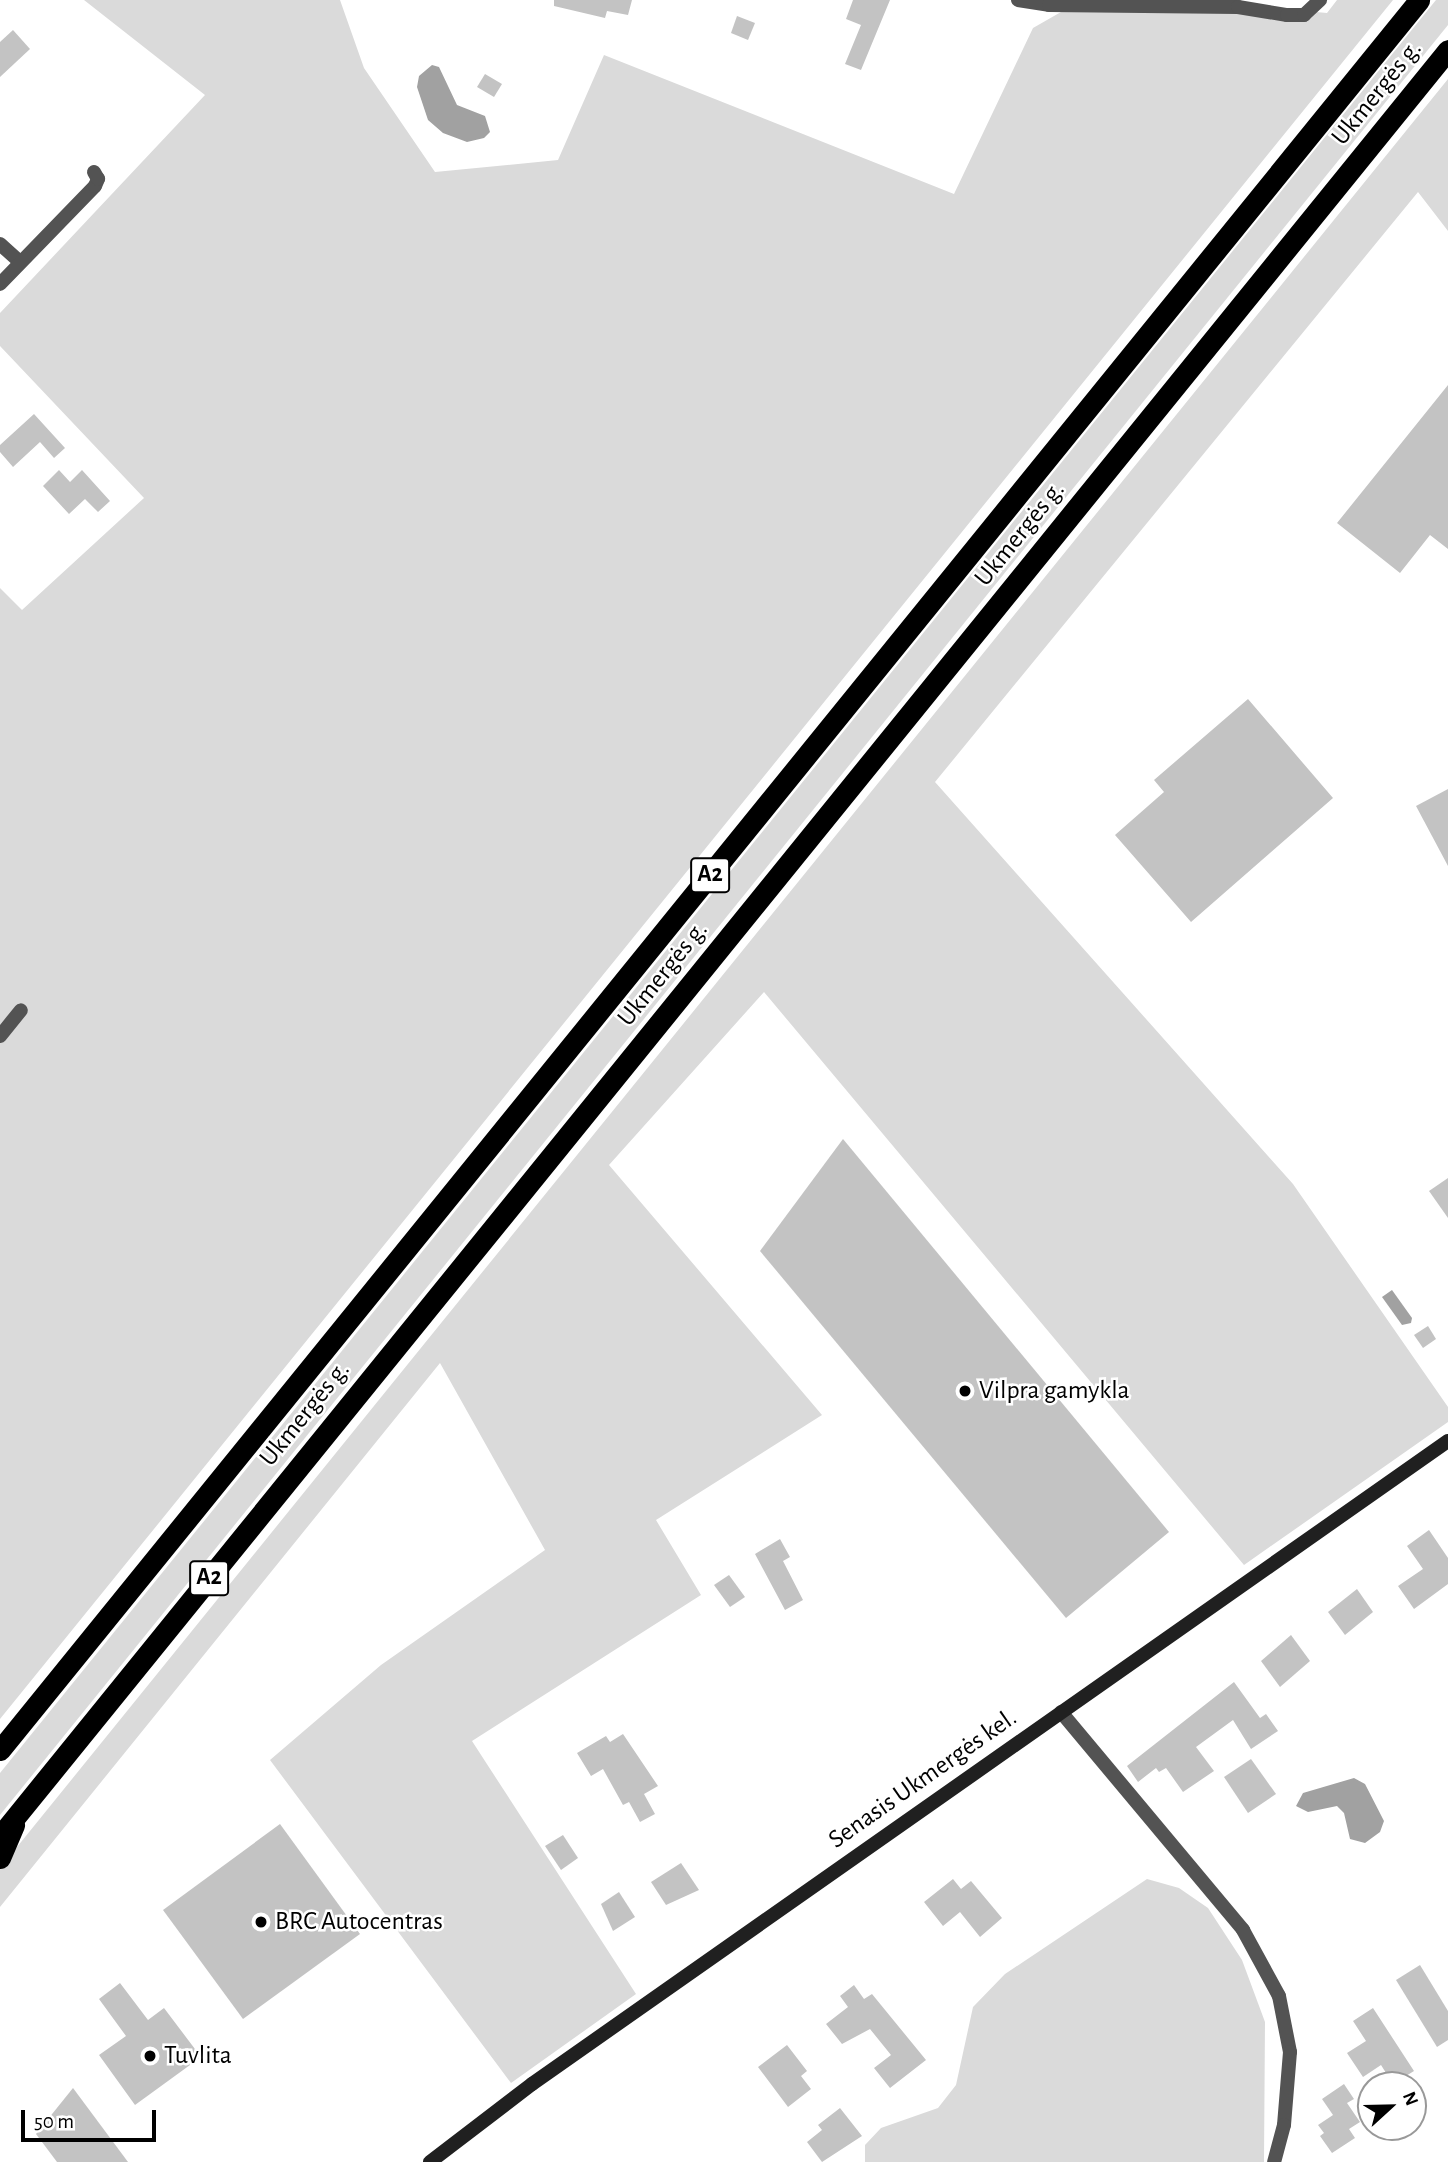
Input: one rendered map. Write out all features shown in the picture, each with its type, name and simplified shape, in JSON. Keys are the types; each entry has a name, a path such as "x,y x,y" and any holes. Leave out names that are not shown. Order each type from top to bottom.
{"highway":[{"name":"Ukmergės g.","path":"0,1750 1419,0"},
{"name":"Ukmergės g.","path":"0,1836 1448,50"},
{"path":"0,1858 18,1814"}],"main road":[{"name":"Senasis Ukmergės kel.","path":"430,2162 532,2084 1448,1441"}],"street":[{"path":"1018,0 1049,5 1238,7 1304,15 1320,0"},
{"path":"0,284 94,186 98,180 94,172"},
{"path":"0,244 20,262"},
{"path":"0,1036 20,1010"},
{"path":"1061,1712 1243,1930 1279,1996 1290,2052 1284,2125 1274,2162"}],"shaded area":[{"path":"84,0 340,0 364,68 435,172 558,160 604,55 954,194 1033,28 1082,0 1184,0 1327,13 1337,0 1393,0 0,1719 0,588 22,610 144,498 0,346 0,313 205,95"},
{"path":"1436,0 1448,0 1448,25 0,1815 0,1773"},
{"path":"432,65 439,67 457,105 485,116 490,132 484,138 467,142 443,133 428,120 417,87 419,76"},
{"path":"1448,79 1448,231 1418,192 935,782 1293,1184 1448,1407 1448,1422 1244,1565 764,992 609,1165 822,1415 656,1520 701,1595 472,1741 636,1994 511,2083 270,1760 381,1665 545,1550 440,1363 0,1907 0,1868"},
{"path":"1392,1290 1412,1318 1411,1323 1402,1325 1382,1297"},
{"path":"1354,1778 1365,1784 1384,1821 1380,1832 1365,1843 1350,1839 1344,1813 1337,1806 1308,1812 1296,1806 1303,1793"},
{"path":"1147,1879 1179,1888 1208,1908 1242,1960 1265,2022 1264,2162 865,2162 865,2145 881,2128 938,2108 956,2085 973,2007 1005,1974"}],"building":[{"path":"554,0 632,0 628,15 607,11 605,18 554,6"},
{"path":"853,0 890,0 861,70 845,64 861,25 846,19"},
{"path":"737,16 755,23 748,40 731,33"},
{"path":"13,30 30,49 0,77 0,42"},
{"path":"485,74 502,84 494,97 477,87"},
{"path":"1448,385 1448,549 1430,535 1400,573 1337,523"},
{"path":"34,414 65,448 54,458 40,442 13,467 0,452 0,445"},
{"path":"59,470 70,482 82,470 110,501 98,512 85,499 69,514 43,486"},
{"path":"1248,699 1333,798 1191,922 1115,835 1164,792 1154,780"},
{"path":"1448,789 1448,866 1416,806"},
{"name":"Vilpra gamykla","path":"843,1139 1169,1532 1066,1618 760,1251"},
{"path":"1448,1178 1448,1218 1429,1191"},
{"path":"1428,1326 1436,1339 1423,1348 1414,1335"},
{"path":"1429,1530 1448,1558 1448,1584 1414,1609 1398,1586 1423,1569 1407,1546"},
{"path":"780,1539 790,1557 783,1561 803,1600 785,1610 755,1554"},
{"path":"729,1575 745,1597 730,1607 714,1585"},
{"path":"1357,1589 1373,1612 1345,1635 1328,1612"},
{"path":"1291,1635 1310,1661 1280,1687 1261,1661"},
{"path":"1234,1682 1260,1718 1266,1714 1278,1731 1251,1749 1233,1720 1196,1747 1214,1771 1183,1792 1166,1768 1159,1772 1156,1768 1138,1782 1127,1766"},
{"path":"623,1734 658,1786 644,1794 655,1814 640,1822 629,1802 623,1805 603,1769 591,1776 577,1753 606,1736 610,1742"},
{"path":"1251,1759 1276,1794 1248,1813 1224,1777"},
{"name":"BRC Autocentras","path":"280,1824 360,1934 243,2019 163,1910"},
{"path":"563,1835 578,1858 561,1870 545,1846"},
{"path":"681,1863 699,1890 666,1905 651,1882"},
{"path":"953,1879 961,1889 971,1881 1002,1918 980,1937 960,1912 943,1926 924,1902"},
{"path":"619,1892 635,1917 613,1931 601,1904"},
{"path":"1420,1965 1448,2011 1448,2040 1437,2047 1396,1980"},
{"name":"Tuvlita","path":"120,1983 148,2020 164,2008 201,2057 135,2105 99,2055 126,2036 99,1999"},
{"path":"854,1985 864,1999 872,1994 926,2060 890,2088 874,2068 891,2055 870,2029 842,2044 826,2024 848,2007 840,1996"},
{"path":"1373,2008 1414,2071 1385,2071 1381,2065 1372,2071 1359,2071 1347,2053 1366,2041 1353,2021"},
{"path":"787,2045 807,2071 801,2076 811,2089 788,2107 758,2067"},
{"path":"1344,2084 1354,2099 1347,2103 1357,2118 1357,2124 1349,2129 1355,2138 1332,2153 1320,2136 1324,2133 1318,2125 1333,2115 1322,2099"},
{"path":"73,2088 128,2162 57,2162 36,2134"},
{"path":"840,2108 862,2136 822,2162 807,2142 822,2130 818,2125"}],"place":[{"name":"Vilpra gamykla","path":"965,1391"},
{"name":"BRC Autocentras","path":"261,1922"},
{"name":"Tuvlita","path":"150,2056"}]}
